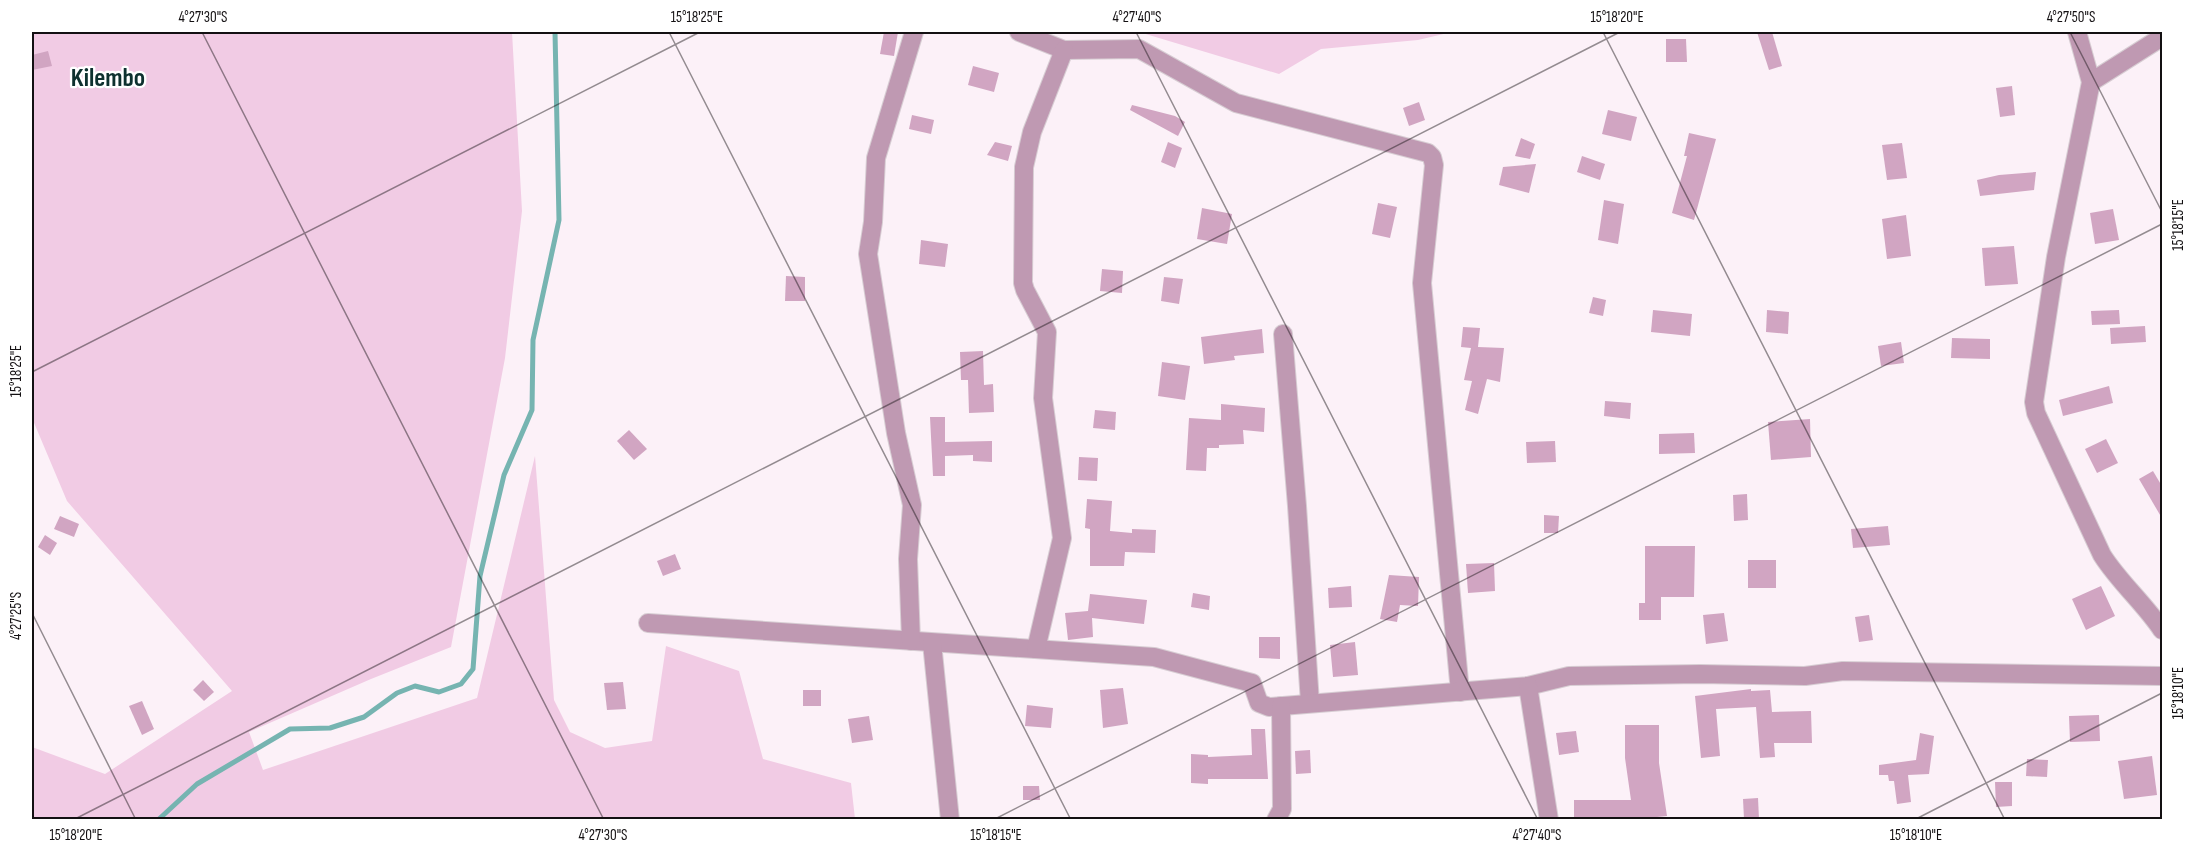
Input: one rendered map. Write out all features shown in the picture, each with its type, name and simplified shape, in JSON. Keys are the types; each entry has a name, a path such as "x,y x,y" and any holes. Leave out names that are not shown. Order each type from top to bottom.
{"street":[{"path":"911,641 908,559 912,505 896,433 868,254 873,222 876,158 914,32"},
{"path":"1019,32 1064,50 1139,49 1236,104 1428,153 1432,157 1434,165 1422,284 1461,692"},
{"path":"2077,32 2091,82 2056,257 2034,402 2036,413 2102,555 2114,574 2149,611 2163,630"},
{"path":"2091,82 2163,37"},
{"path":"1036,649 1062,538 1043,398 1047,332 1023,283 1024,167 1032,132 1064,50"},
{"path":"1283,334 1310,704"},
{"path":"648,623 1154,657 1252,683 1259,703 1269,706 1528,686 1569,676 1700,674 1805,676 1843,671 2163,676"},
{"path":"932,642 950,819"},
{"path":"1528,686 1549,819"},
{"path":"1276,819 1282,809 1281,706"}],"shaded area":[{"path":"32,32 512,32 522,211 505,358 451,647 249,732 263,770 477,698 535,456 554,700 570,732 605,748 652,741 666,646 739,671 763,759 851,783 855,819 32,819 32,747 105,774 232,691 67,501 32,418"},
{"path":"1139,32 1452,32 1418,40 1321,49 1279,74"}],"building":[{"path":"884,32 898,32 894,56 880,54"},
{"path":"1757,32 1772,32 1782,66 1769,70"},
{"path":"1666,39 1686,39 1687,62 1666,62"},
{"path":"48,51 52,66 32,70 32,55"},
{"path":"973,66 999,73 994,92 968,85"},
{"path":"2012,86 2015,115 2000,117 1996,88"},
{"path":"1419,102 1425,120 1409,126 1403,108"},
{"path":"1132,105 1175,116 1185,122 1178,136 1130,110"},
{"path":"1608,110 1637,117 1631,141 1602,134"},
{"path":"912,115 934,120 931,134 909,129"},
{"path":"1689,133 1716,139 1694,220 1672,213 1687,156 1684,156"},
{"path":"1521,138 1535,144 1530,159 1515,156"},
{"path":"995,142 1012,146 1008,161 987,155"},
{"path":"1168,142 1182,148 1175,168 1161,162"},
{"path":"1902,143 1907,178 1887,180 1882,145"},
{"path":"1582,156 1605,164 1600,180 1577,172"},
{"path":"1536,164 1529,193 1499,185 1503,167"},
{"path":"2036,172 2034,190 1980,196 1977,180 1999,175"},
{"path":"1604,200 1624,204 1618,244 1598,240"},
{"path":"1378,203 1397,207 1390,238 1372,234"},
{"path":"1202,208 1232,214 1227,244 1197,239"},
{"path":"2113,209 2119,240 2095,244 2090,213"},
{"path":"1906,215 1911,256 1887,259 1882,219"},
{"path":"921,240 948,244 945,267 919,264"},
{"path":"2014,246 2018,284 1985,286 1982,248"},
{"path":"1102,269 1123,271 1122,293 1100,291"},
{"path":"786,276 805,277 805,301 785,301"},
{"path":"1164,277 1183,279 1179,304 1161,301"},
{"path":"1593,297 1606,300 1603,316 1589,313"},
{"path":"1653,310 1692,314 1690,336 1651,332"},
{"path":"1767,310 1789,312 1788,334 1766,332"},
{"path":"2119,310 2120,324 2092,325 2091,311"},
{"path":"2145,326 2146,342 2111,344 2110,328"},
{"path":"1463,327 1480,328 1478,347 1504,348 1500,382 1487,379 1478,414 1465,410 1472,381 1464,380 1471,348 1461,347"},
{"path":"1262,329 1264,353 1234,356 1235,360 1204,364 1201,337"},
{"path":"1952,338 1990,339 1990,359 1951,358"},
{"path":"1901,342 1904,363 1881,366 1878,346"},
{"path":"983,351 984,385 993,384 994,412 969,413 968,380 961,380 960,352"},
{"path":"1162,362 1190,366 1185,400 1158,396"},
{"path":"2109,386 2113,403 2063,416 2059,400"},
{"path":"1605,401 1631,403 1630,419 1604,416"},
{"path":"1221,404 1265,408 1264,432 1243,430 1244,444 1207,448 1206,471 1186,470 1189,418 1221,420"},
{"path":"1095,410 1116,412 1115,430 1093,428"},
{"path":"930,417 945,417 945,442 992,441 992,462 973,461 973,455 945,456 945,476 933,476"},
{"path":"1810,419 1811,457 1771,460 1768,422"},
{"path":"629,430 647,449 634,460 617,441"},
{"path":"1694,433 1695,453 1659,454 1659,434"},
{"path":"2106,439 2118,463 2097,473 2085,449"},
{"path":"1555,441 1556,462 1527,463 1526,442"},
{"path":"1079,457 1098,458 1097,481 1078,480"},
{"path":"2153,471 2163,488 2163,520 2139,479"},
{"path":"1747,494 1748,520 1734,521 1733,495"},
{"path":"1087,499 1112,501 1110,531 1132,533 1132,529 1156,530 1155,553 1125,552 1124,566 1090,566 1090,529 1085,528"},
{"path":"1544,515 1559,516 1558,533 1544,533"},
{"path":"60,516 79,524 74,537 54,529"},
{"path":"1888,526 1890,545 1853,548 1851,529"},
{"path":"45,535 57,543 50,555 38,547"},
{"path":"1645,546 1695,546 1694,597 1661,597 1661,620 1639,620 1639,603 1645,603"},
{"path":"675,554 681,569 663,576 657,561"},
{"path":"1748,560 1776,560 1776,588 1748,588"},
{"path":"1494,563 1495,591 1468,593 1466,564"},
{"path":"1389,575 1419,577 1418,606 1400,605 1397,622 1380,619"},
{"path":"1351,586 1352,607 1329,608 1328,588"},
{"path":"2101,586 2115,616 2086,630 2072,599"},
{"path":"1193,593 1210,596 1209,610 1191,607"},
{"path":"1090,594 1147,600 1144,624 1092,618 1093,637 1068,640 1065,613 1088,611"},
{"path":"1724,613 1728,641 1706,644 1703,615"},
{"path":"1869,615 1873,640 1859,642 1855,617"},
{"path":"1259,637 1280,637 1280,659 1259,658"},
{"path":"1355,642 1358,675 1333,677 1330,645"},
{"path":"203,680 214,692 204,701 193,690"},
{"path":"623,682 626,709 607,710 604,683"},
{"path":"1123,688 1128,724 1103,728 1100,690"},
{"path":"1751,689 1751,691 1770,690 1772,712 1811,711 1812,743 1774,743 1775,757 1760,758 1756,707 1716,709 1720,756 1701,758 1695,696"},
{"path":"803,690 821,690 821,706 803,706"},
{"path":"142,701 154,729 142,735 129,706"},
{"path":"1027,705 1053,708 1051,728 1025,726"},
{"path":"2099,715 2100,741 2070,742 2069,716"},
{"path":"869,716 873,740 852,743 848,719"},
{"path":"1625,725 1659,725 1659,763 1667,816 1637,819 1574,819 1574,800 1631,800 1625,758"},
{"path":"1251,729 1265,729 1268,779 1208,779 1208,784 1191,783 1191,754 1208,755 1208,757 1252,755"},
{"path":"1576,731 1579,752 1559,755 1556,733"},
{"path":"1920,733 1934,736 1929,774 1908,775 1911,802 1897,804 1894,781 1889,781 1888,775 1879,775 1879,765 1916,760"},
{"path":"1310,750 1311,773 1296,774 1295,751"},
{"path":"2152,756 2157,795 2124,799 2118,761"},
{"path":"2027,759 2048,760 2047,777 2026,776"},
{"path":"1995,782 2012,782 2012,806 1996,807"},
{"path":"1023,786 1039,786 1040,800 1023,800"},
{"path":"1758,798 1759,819 1744,819 1743,799"}],"waterway":[{"path":"158,820 197,784 290,729 330,728 364,717 397,693 415,686 439,692 461,684 473,669 480,576 504,475 532,410 533,340 559,220 555,32"}],"district":[{"name":"Kilembo","path":"108,78"}]}
